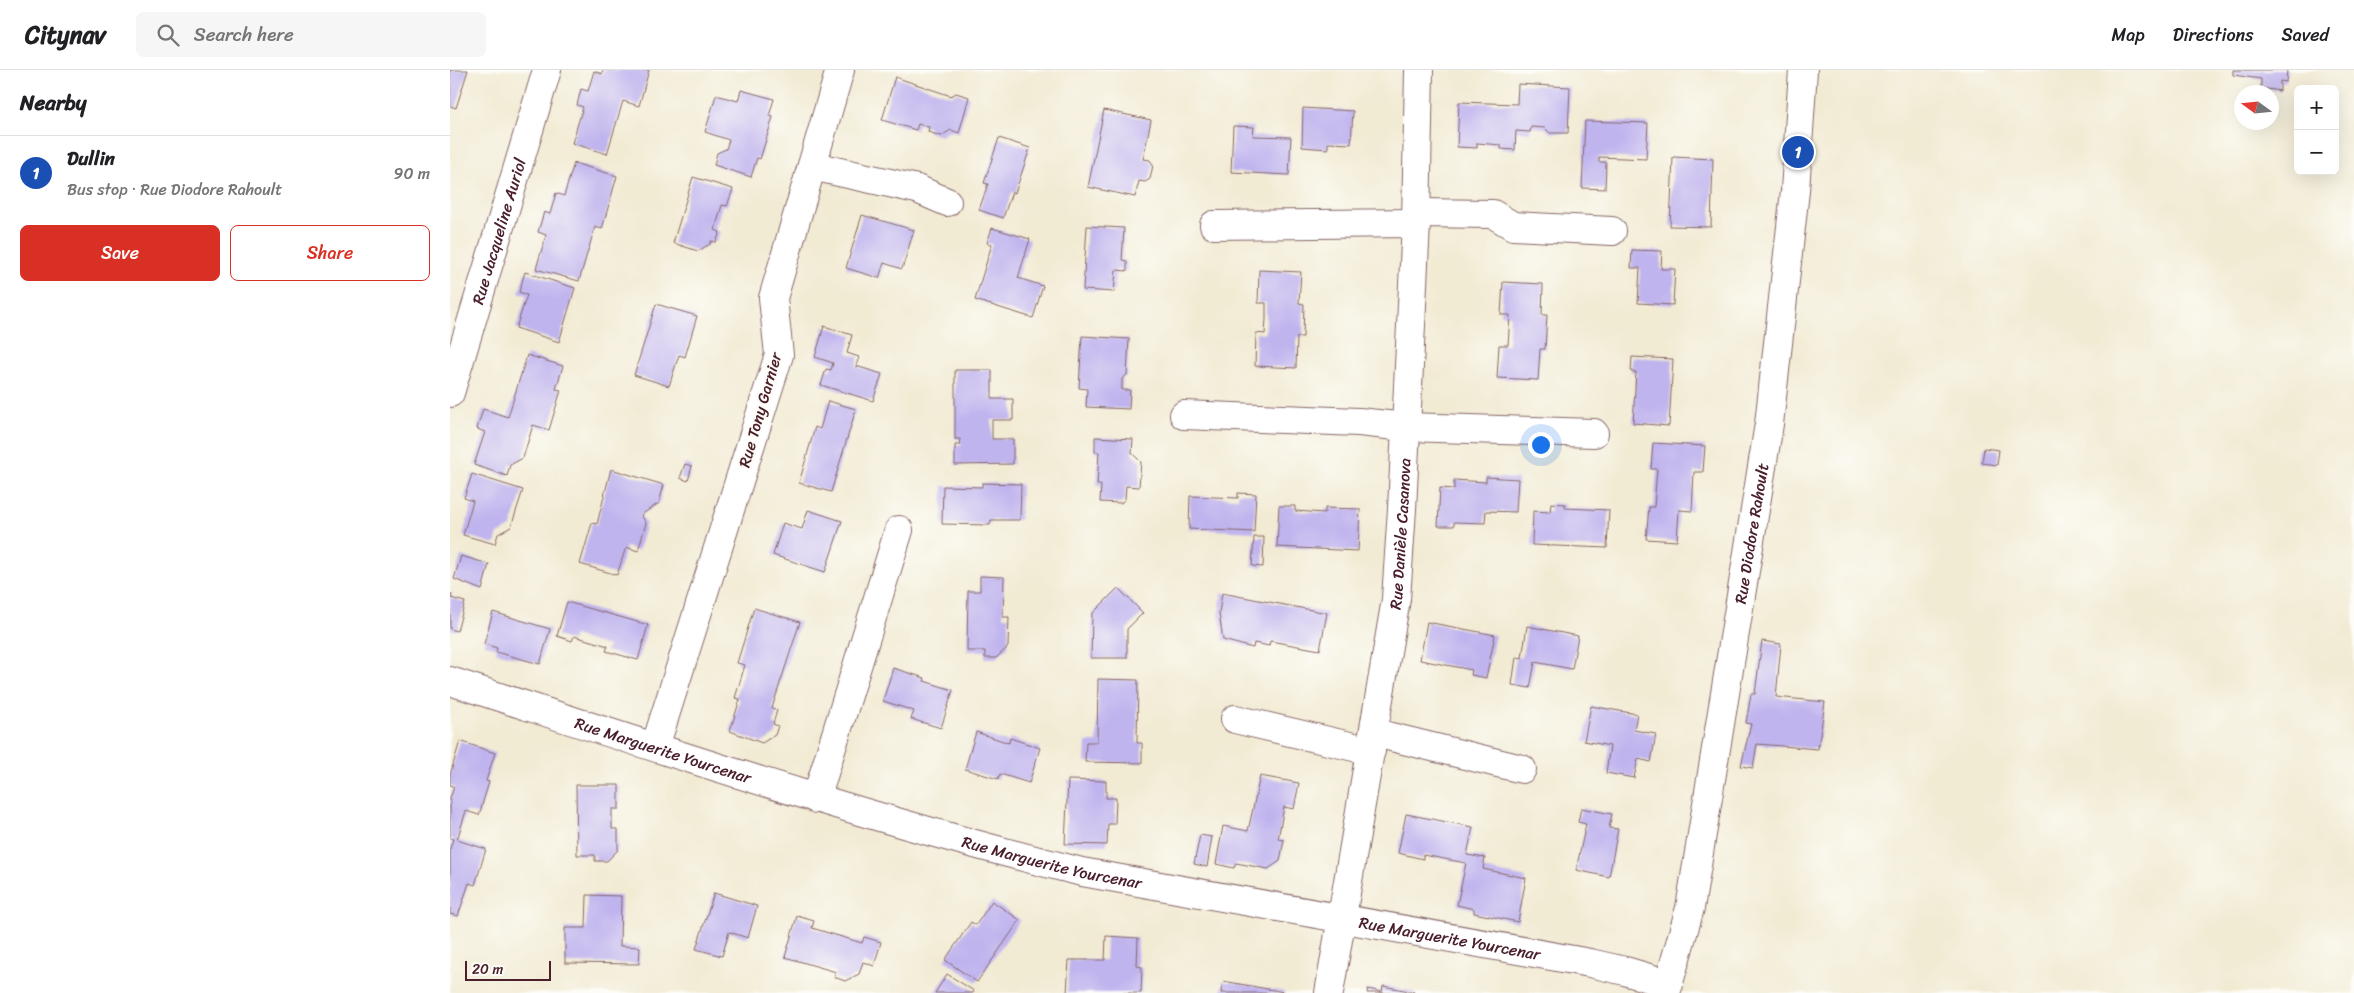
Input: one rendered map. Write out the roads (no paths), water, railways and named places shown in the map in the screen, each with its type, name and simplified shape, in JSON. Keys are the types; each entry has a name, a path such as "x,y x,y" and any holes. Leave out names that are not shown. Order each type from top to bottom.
{"street":[{"name":"Rue Jacqueline Auriol","path":"450,393 547,70"},
{"name":"Rue Tony Garnier","path":"655,747 779,354 773,298 840,70"},
{"name":"Rue Danièle Casanova","path":"1329,993 1396,599 1416,218 1418,70"},
{"name":"Rue Diodore Rahoult","path":"1667,989 1690,908 1769,424 1795,191 1803,70"},
{"path":"812,166 917,188 947,202"},
{"path":"1214,224 1493,214 1513,226 1612,231"},
{"path":"1184,416 1359,422 1406,427 1594,433"},
{"path":"816,800 899,530"},
{"name":"Rue Marguerite Yourcenar","path":"450,681 816,800 948,838 1082,872 1599,965 1667,989"},
{"path":"1235,720 1373,742 1522,769"}],"place":[{"name":"Dullin","path":"1798,152"}]}
